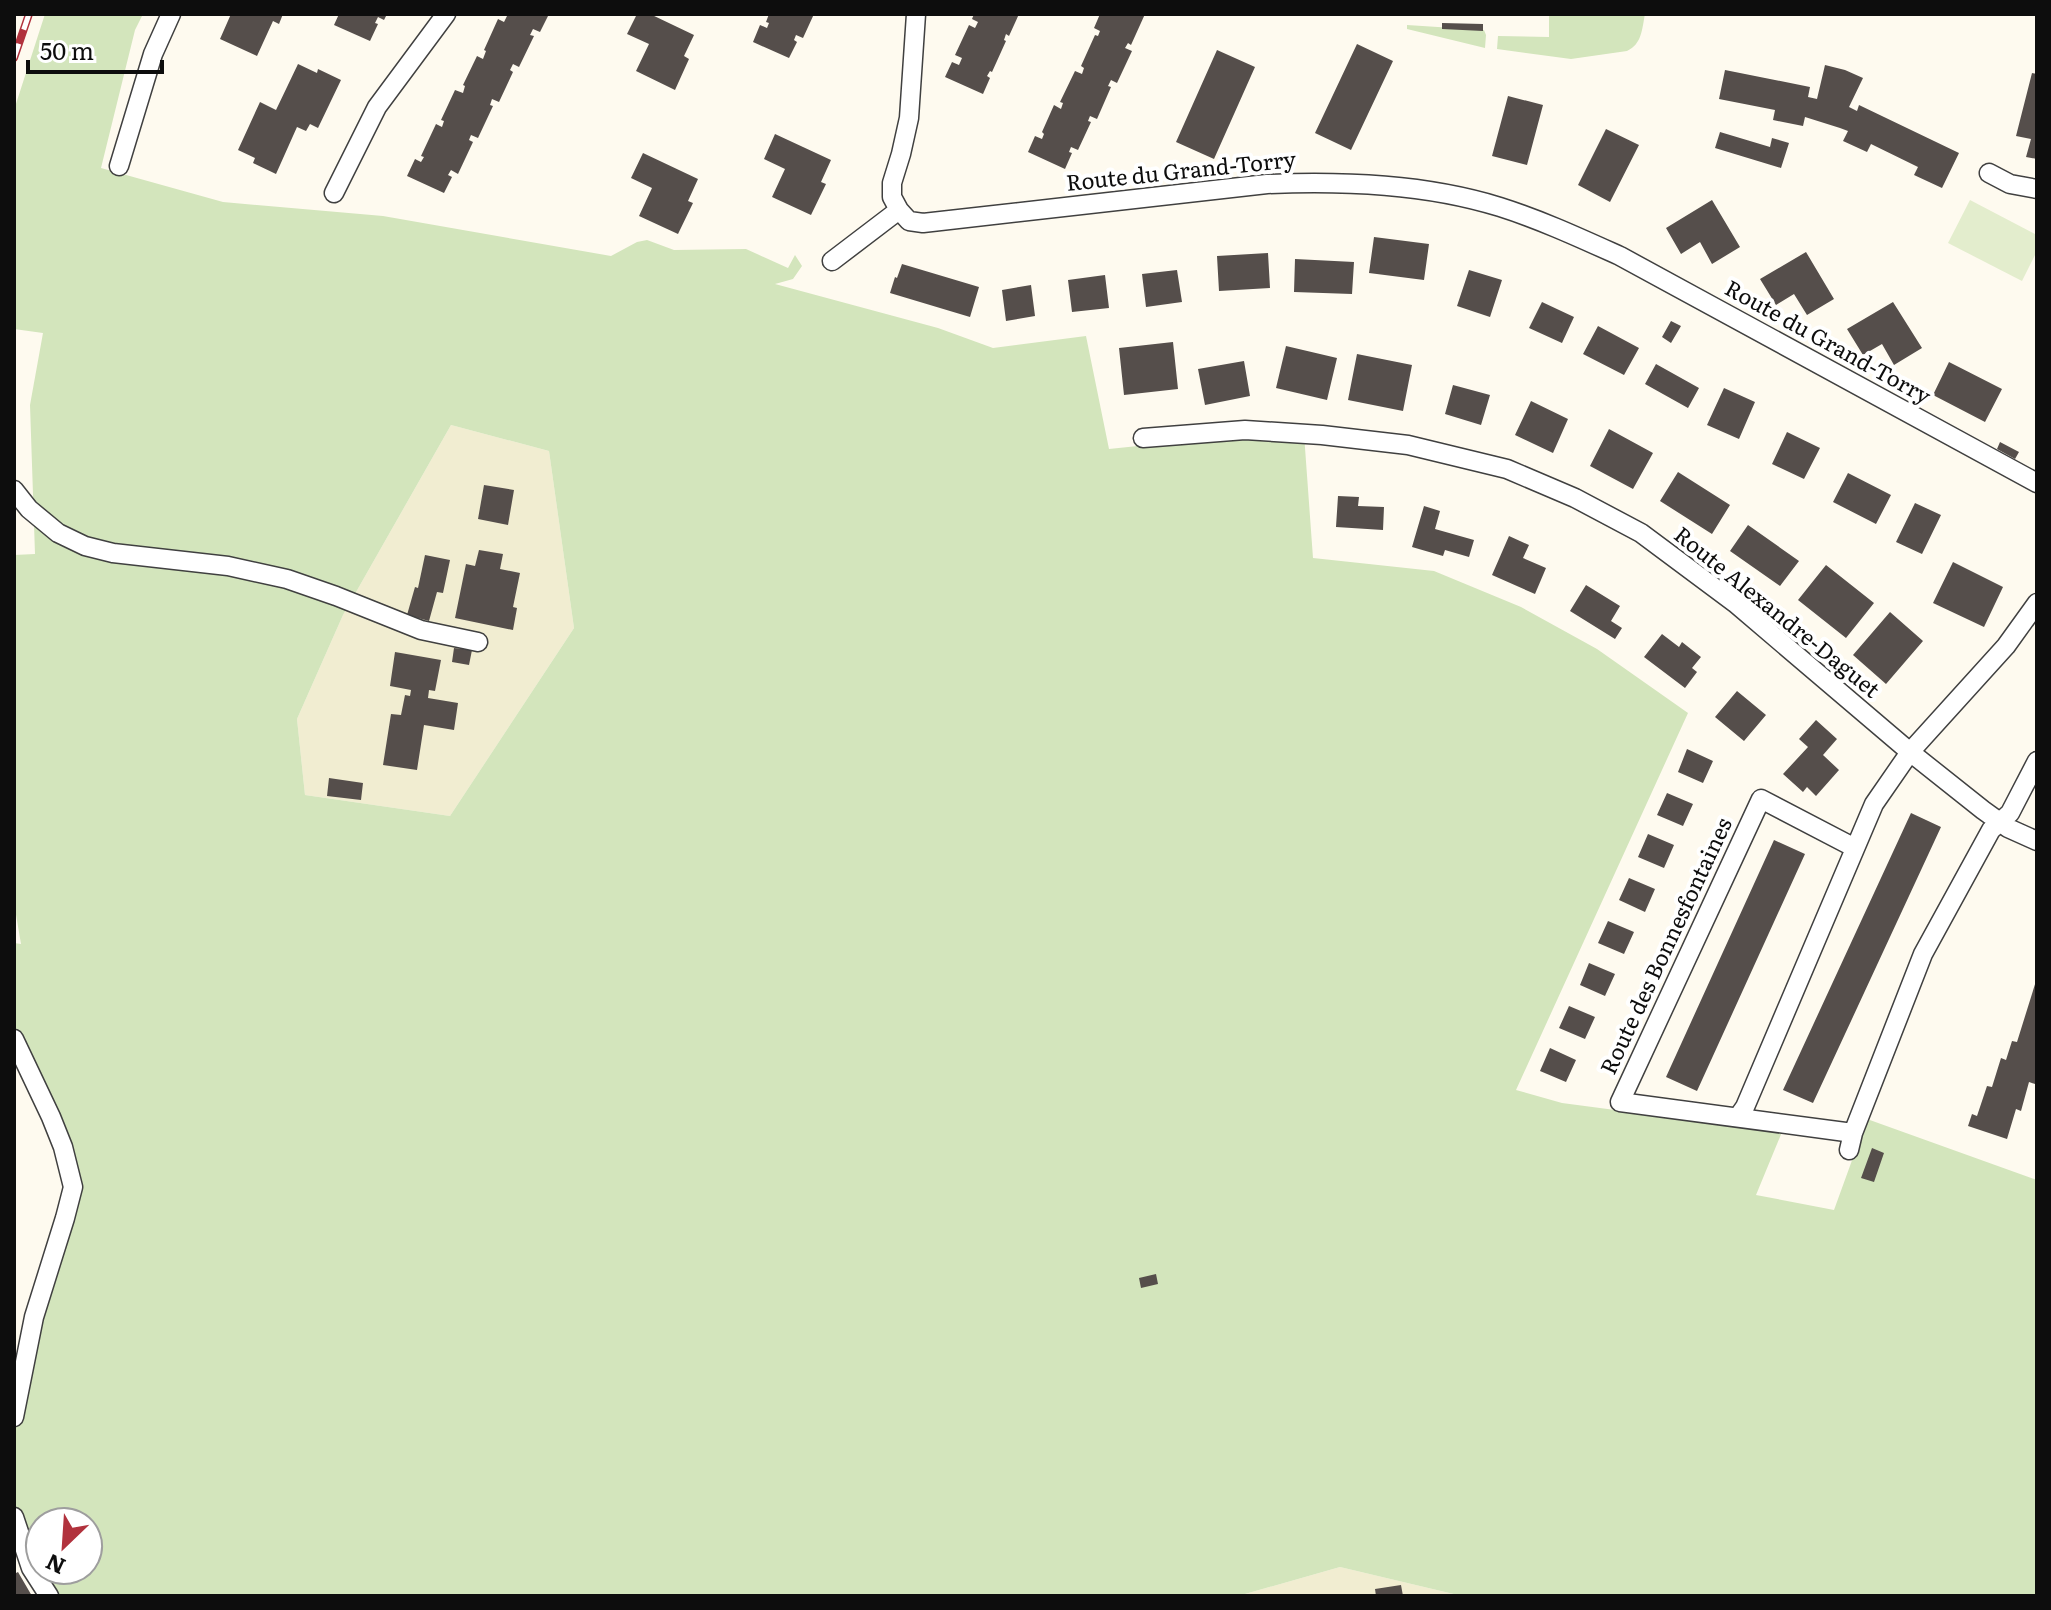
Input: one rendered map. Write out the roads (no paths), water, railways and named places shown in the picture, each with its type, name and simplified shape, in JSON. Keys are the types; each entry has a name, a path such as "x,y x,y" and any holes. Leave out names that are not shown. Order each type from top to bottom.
{"street":[{"path":"119,166 153,54 171,14"},
{"path":"334,193 377,107 446,14"},
{"path":"832,261 899,210 892,197 892,183 909,118 916,14"},
{"path":"1989,173 2010,184 2037,189"},
{"name":"Route du Grand-Torry","path":"899,210 909,221 923,223 1305,182 1377,185 1471,200 1556,227 1620,256 2037,483"},
{"name":"Route Alexandre-Daguet","path":"1143,438 1245,430 1313,434 1408,445 1507,469 1575,498 1641,533 1735,603 1910,752"},
{"path":"14,490 29,509 58,533 85,546 113,553 228,566 287,579 421,630 478,642"},
{"path":"1738,1117 1745,1107 1874,804 1910,752 2006,646 2037,603"},
{"path":"1910,752 2008,828 2037,841"},
{"name":"Route des Bonnesfontaines","path":"1855,848 1761,799 1620,1102 1738,1117 1851,1141 1923,954 1991,830 2010,813 2037,761"},
{"path":"14,1039 63,1147 73,1187 34,1317 14,1417"},
{"path":"14,1517 31,1568 49,1596"}],"railway":[{"path":"14,58 29,14"}]}
